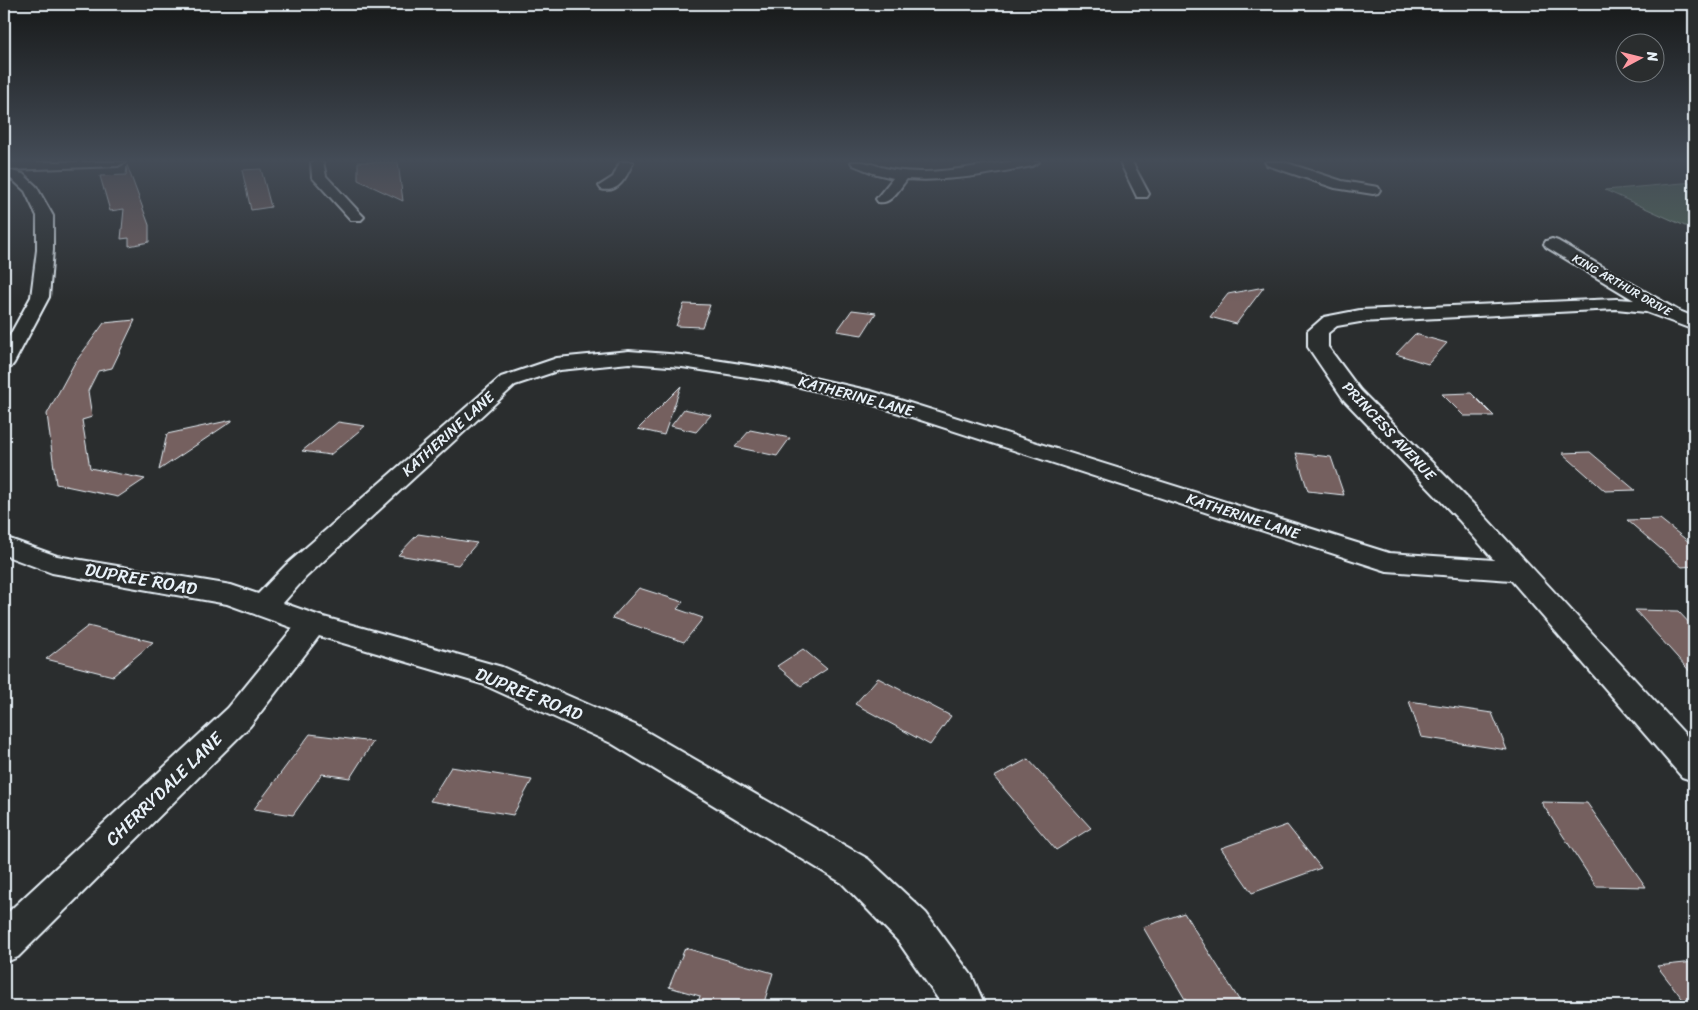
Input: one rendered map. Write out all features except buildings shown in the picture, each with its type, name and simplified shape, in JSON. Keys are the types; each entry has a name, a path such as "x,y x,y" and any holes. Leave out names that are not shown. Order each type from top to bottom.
{"street":[{"path":"4,363 40,297 45,250 45,216 41,209"},
{"path":"349,209 356,217"},
{"name":"KING ARTHUR DRIVE","path":"1552,244 1670,314 1694,324"},
{"name":"PRINCESS AVENUE","path":"1670,314 1648,307 1606,304 1360,316 1331,321 1318,330 1318,347 1352,395 1468,514 1694,767"},
{"name":"KATHERINE LANE","path":"263,606 296,571 508,381 557,364 629,357 682,361 774,375 871,397 1387,562 1518,571"},
{"name":"DUPREE ROAD","path":"4,546 52,564 231,595 312,624 490,675 632,739 855,871 912,927 957,991 964,1006"},
{"name":"CHERRYDALE LANE","path":"4,943 239,717 312,624"}],"green space":[{"path":"1648,209 1694,209 1694,226 1685,226"}]}
